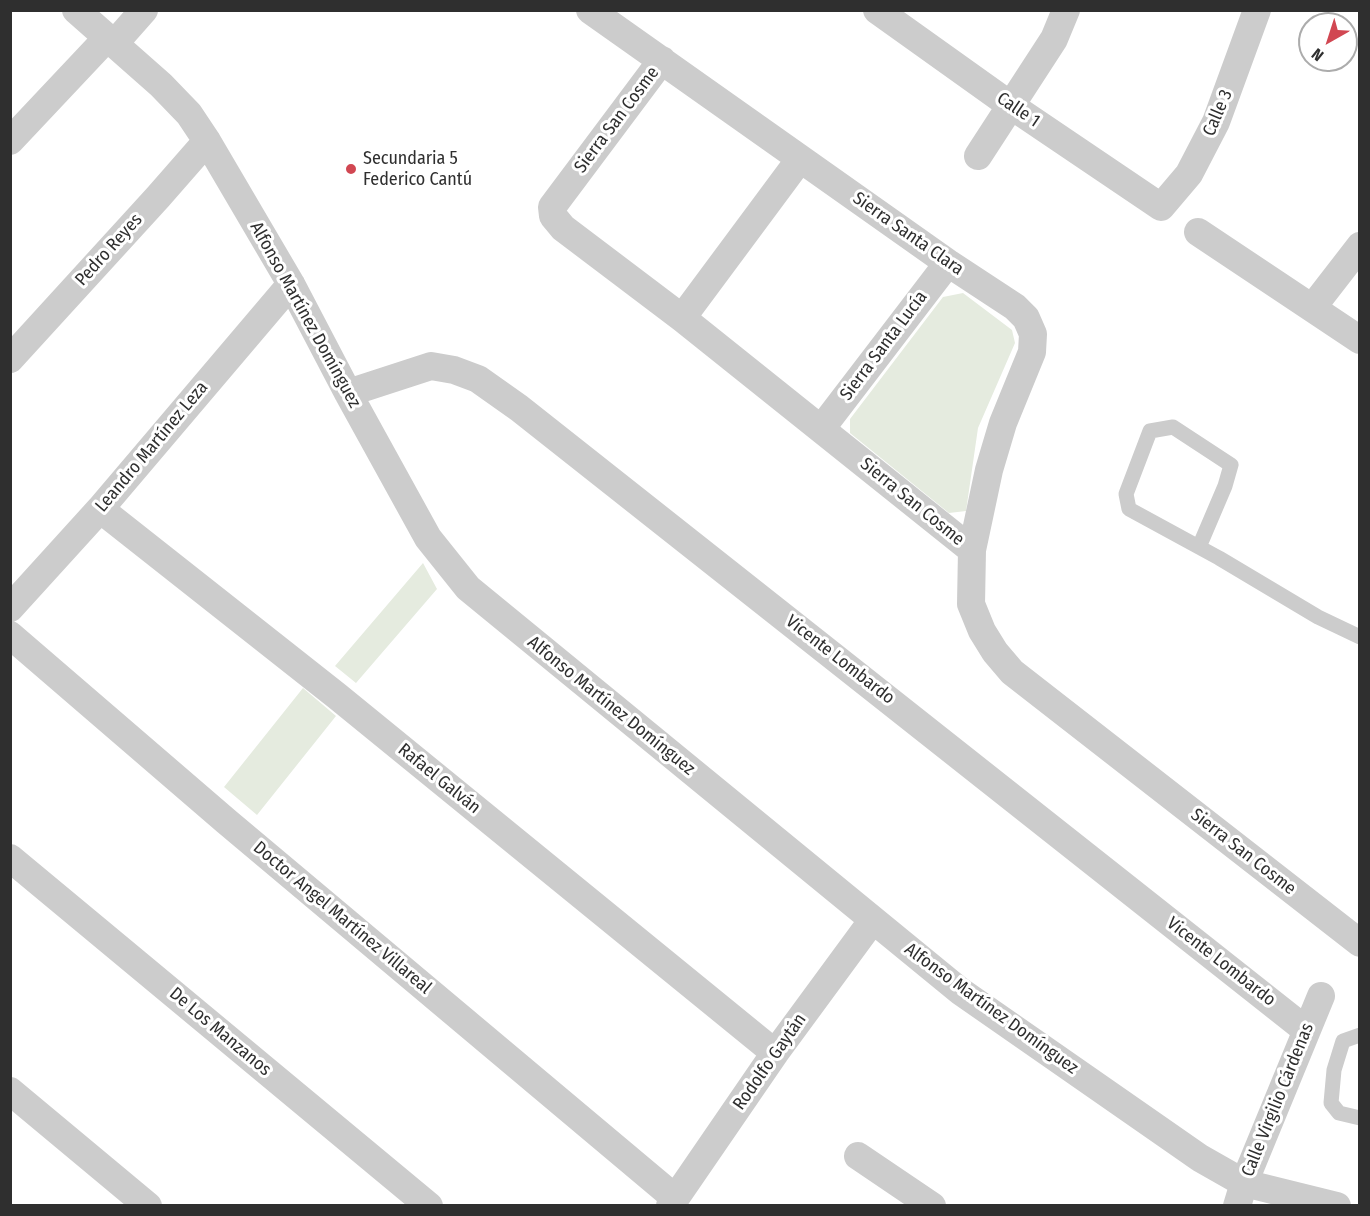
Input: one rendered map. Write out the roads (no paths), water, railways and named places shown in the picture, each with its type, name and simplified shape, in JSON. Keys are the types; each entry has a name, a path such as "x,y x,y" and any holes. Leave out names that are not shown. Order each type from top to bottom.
{"street":[{"name":"Alfonso Martínez Domínguez","path":"76,10 161,85 189,114 291,284 428,538 468,588 960,991 1200,1158 1240,1194 1337,1206"},
{"path":"10,141 144,10"},
{"name":"Sierra Santa Clara","path":"590,10 948,263 1015,307 1026,318 1033,334 1032,352 1000,432 989,470 972,550"},
{"name":"Calle 1","path":"877,10 1010,105 1161,207"},
{"path":"978,156 1054,39 1066,10"},
{"name":"Calle 3","path":"1161,207 1189,174 1216,122 1257,10"},
{"name":"Sierra San Cosme","path":"662,60 552,207 553,216 563,228 682,318 972,550 971,603 982,631 1011,672 1348,926 1359,943"},
{"name":"Pedro Reyes","path":"10,359 207,141"},
{"path":"682,318 800,159"},
{"path":"1198,232 1359,340"},
{"path":"1312,308 1359,246"},
{"name":"Sierra Santa Lucía","path":"820,429 948,263"},
{"name":"Leandro Martínez Leza","path":"10,608 100,509 291,284"},
{"name":"Vicente Lombardo","path":"348,393 431,366 454,370 478,379 886,697 1306,1030"},
{"name":"Rafael Galván","path":"100,509 337,696 775,1053"},
{"name":"Doctor Angel Martínez Villareal","path":"10,635 673,1202"},
{"name":"De Los Manzanos","path":"10,858 429,1206"},
{"name":"Rodolfo Gaytán","path":"673,1202 775,1053 872,921"},
{"name":"Calle Virgilio Cárdenas","path":"1240,1194 1321,996"},
{"path":"10,1091 148,1206"},
{"path":"858,1156 932,1206"}],"lane":[{"path":"1199,547 1232,465 1173,427 1150,431 1126,494 1129,509 1359,637"},
{"path":"1359,1035 1343,1041 1334,1070 1331,1103 1339,1113 1359,1118"}],"place":[{"name":"Secundaria 5 Federico Cantú","path":"351,169"}]}
